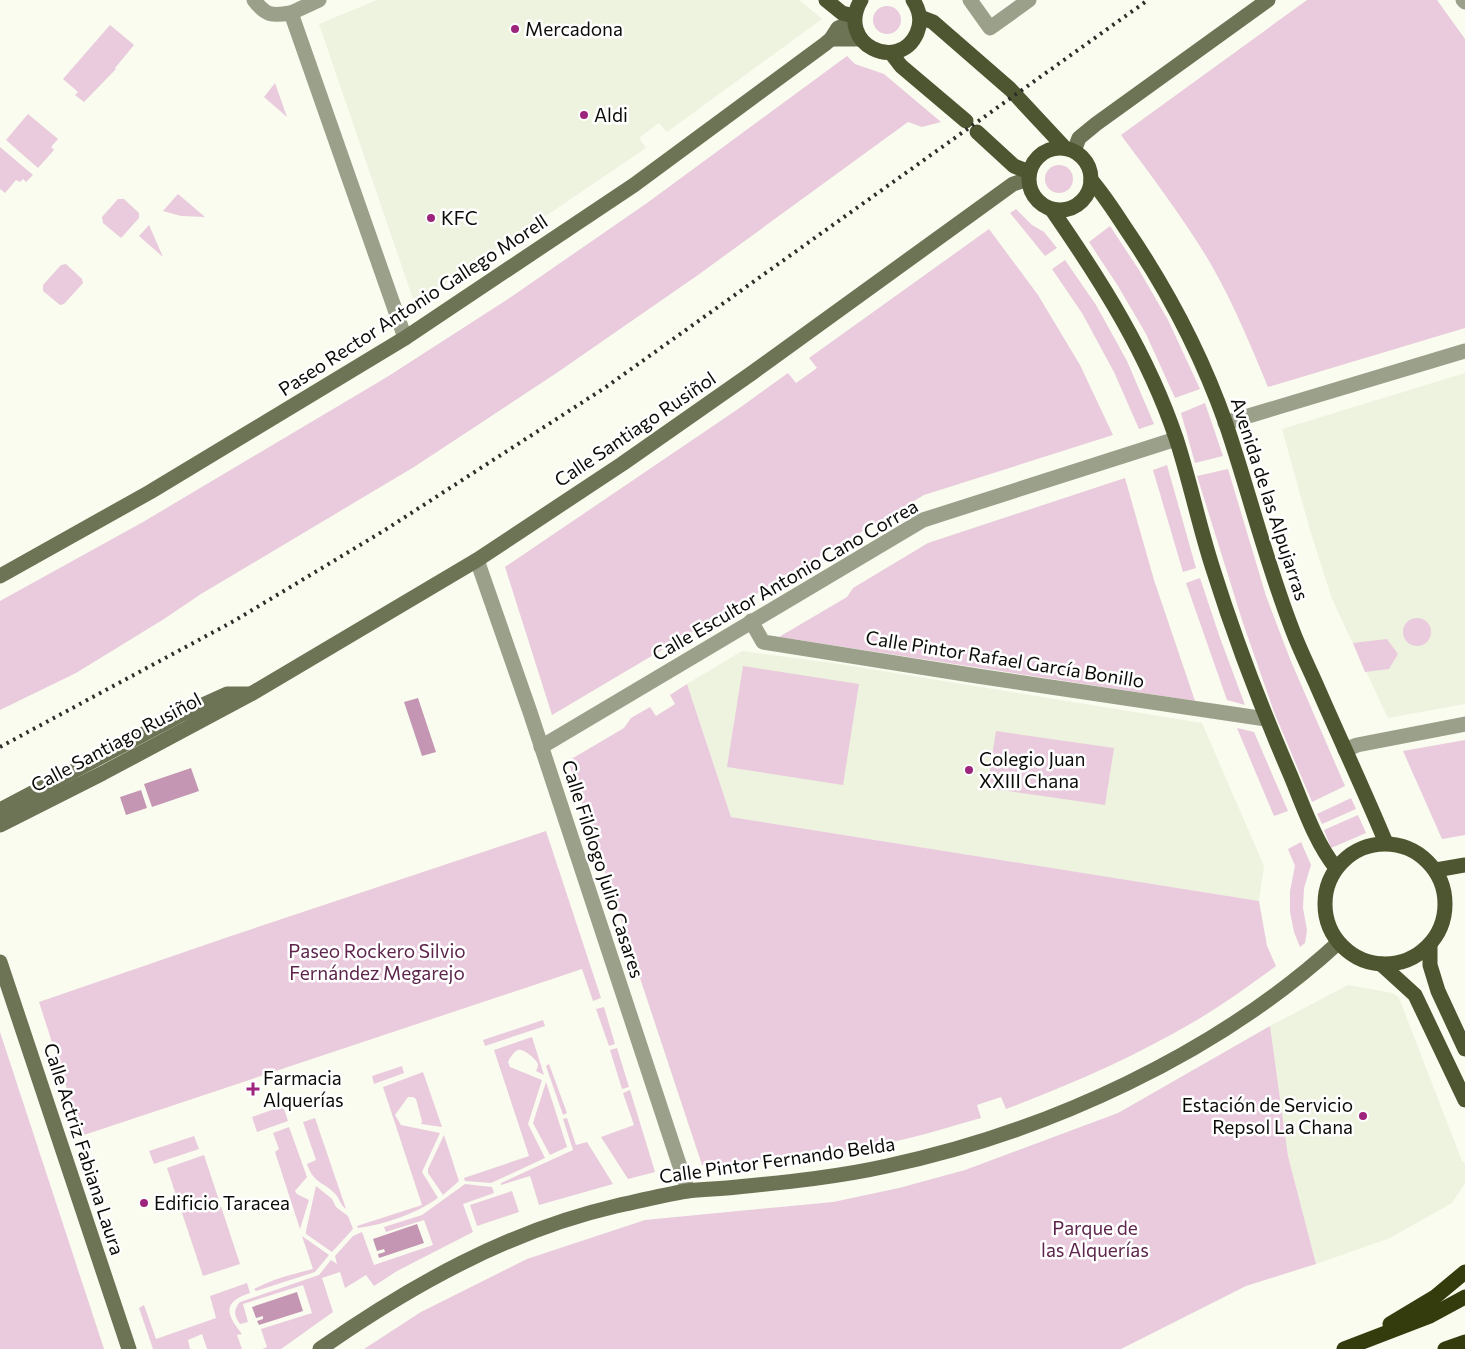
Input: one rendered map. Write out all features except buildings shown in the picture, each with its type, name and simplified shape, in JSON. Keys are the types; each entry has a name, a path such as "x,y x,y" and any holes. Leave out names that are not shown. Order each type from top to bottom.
{"highway":[{"path":"1361,1342 1435,1297 1465,1272"},
{"path":"1344,1349 1430,1316 1465,1297"},
{"path":"1445,1349 1465,1342"}],"main road":[{"path":"826,0 842,13 854,19"},
{"path":"861,0 854,19 856,32 870,48 880,52 901,50 916,36 920,17 918,7 913,0"},
{"path":"920,17 933,22 1010,89 1069,150 1086,163 1090,171 1090,189 1079,204 1071,209 1062,211 1052,210 1043,206 1035,199 1030,189 1029,175 1033,163 1039,156 1056,148 1069,150"},
{"path":"891,52 901,66 1014,166 1029,175"},
{"name":"Avenida de las Alpujarras","path":"1091,180 1104,194 1142,253 1177,313 1206,373 1226,423 1261,539 1292,630 1386,843"},
{"path":"1052,210 1100,280 1132,335 1160,394 1176,439 1213,568 1266,719 1314,830 1329,859 1336,868"},
{"path":"1386,843 1404,846 1419,853 1436,870 1444,888 1446,905 1443,924 1430,945 1410,960 1388,965 1370,963 1353,956 1338,943 1328,926 1324,906 1327,887 1336,868 1352,853 1369,845 1386,843"},
{"path":"1436,870 1465,865"},
{"path":"1430,945 1430,965 1438,991 1465,1049"},
{"path":"1381,964 1415,995 1465,1100"}],"street":[{"path":"254,0 262,11 275,16 291,13 319,0"},
{"path":"970,0 990,28 1029,0"},
{"path":"1069,150 1090,129 1268,0"},
{"path":"291,13 404,338"},
{"name":"Paseo Rector Antonio Gallego Morell","path":"0,576 150,492 404,338 634,185 831,39 838,28 854,19"},
{"path":"831,39 860,38"},
{"name":"Calle Santiago Rusiñol","path":"0,825 103,773 250,694 477,560 630,458 752,373 1013,184 1029,175"},
{"path":"1226,423 1465,351"},
{"name":"Calle Escultor Antonio Cano Correa","path":"541,747 923,520 1176,439"},
{"name":"Calle Filólogo Julio Casares","path":"477,560 688,1191"},
{"name":"Calle Pintor Rafael García Bonillo","path":"751,621 763,642 1266,719"},
{"name":"Calle Santiago Rusiñol","path":"0,810 178,716 227,694 250,694"},
{"path":"1345,750 1357,745 1465,724"},
{"name":"Calle Pintor Fernando Belda","path":"320,1349 358,1322 413,1289 471,1258 559,1223 614,1206 688,1191 801,1180 886,1167 962,1147 1030,1124 1104,1094 1173,1060 1245,1016 1310,968 1338,943"},
{"name":"Calle Actriz Fabiana Laura","path":"0,962 129,1349"}],"shaded area":[{"path":"377,0 799,0 822,19 667,132 659,123 639,138 646,148 415,305 319,24"},
{"path":"1465,373 1465,704 1388,718 1332,599 1310,530 1282,429"},
{"name":"Colegio Juan XXIII Chana","path":"742,651 833,663 1202,723 1264,866 1259,901 731,817 687,684"},
{"path":"418,698 436,752 422,756 404,702"},
{"path":"191,768 199,791 152,807 144,784"},
{"path":"141,790 147,808 126,815 120,797"},
{"name":"Estación de Servicio Repsol La Chana","path":"1348,985 1393,993 1399,998 1462,1161 1465,1163 1465,1183 1452,1203 1390,1238 1316,1264 1288,1156 1270,1026"},
{"path":"417,1224 424,1243 379,1258 378,1254 385,1252 384,1249 377,1251 373,1239"},
{"path":"297,1292 303,1311 259,1325 257,1321 263,1319 263,1316 256,1318 252,1307"}],"green space":[{"path":"1307,0 1437,0 1465,39 1465,328 1268,387 1249,341 1212,266 1180,216 1121,135"},
{"path":"887,6 897,10 901,20 897,30 887,34 877,30 873,20 877,10"},
{"path":"110,25 134,45 116,69 84,102 75,95 78,92 63,79"},
{"path":"847,56 855,64 884,74 941,122 922,127 908,122 698,275 558,372 414,467 201,594 76,673 0,710 0,601 143,522 387,377 511,297 647,203"},
{"path":"275,83 287,117 264,97"},
{"path":"28,114 58,139 51,147 54,150 38,168 6,140"},
{"path":"0,147 33,175 26,182 23,179 20,182 16,180 5,193 0,189"},
{"path":"1059,165 1069,169 1073,179 1069,189 1059,193 1049,189 1045,179 1049,169"},
{"path":"178,194 205,217 181,216 163,211"},
{"path":"118,199 124,199 139,213 139,218 121,238 103,223 102,217"},
{"path":"1016,209 1032,225 1044,232 1057,248 1045,256 1010,213"},
{"path":"149,225 163,257 139,236"},
{"path":"1110,226 1139,270 1168,320 1200,389 1175,398 1146,334 1089,242"},
{"path":"989,229 1038,295 1080,365 1113,435 924,495 552,715 505,567 788,373 796,383 817,368 809,358"},
{"path":"1065,260 1096,305 1127,361 1154,424 1139,429 1114,372 1082,313 1052,269"},
{"path":"66,264 82,279 83,283 64,304 60,305 43,291 43,285 61,265"},
{"path":"1205,403 1223,456 1195,463 1181,413"},
{"path":"1167,465 1196,568 1183,572 1153,470"},
{"path":"1228,469 1266,596 1290,659 1345,786 1312,802 1274,712 1243,623 1197,476"},
{"path":"1125,478 1154,580 1195,701 779,637 847,597 853,588 928,543"},
{"path":"1200,578 1245,705 1227,700 1186,583"},
{"path":"1417,618 1427,622 1431,632 1427,642 1417,646 1407,642 1403,632 1407,622"},
{"path":"1387,639 1398,654 1389,669 1365,672 1353,643"},
{"path":"743,666 859,684 843,785 727,767"},
{"path":"687,684 731,817 1259,901 1267,946 1276,966 1227,1001 1151,1046 1055,1090 1006,1109 1001,1097 977,1105 981,1118 901,1140 832,1154 766,1162 702,1165 568,761 624,728 631,718 650,707 656,716 675,704 670,695"},
{"path":"1237,728 1254,732 1288,811 1274,816"},
{"path":"996,731 1114,748 1105,805 987,788"},
{"path":"1465,740 1465,835 1442,839 1403,751"},
{"path":"1351,798 1356,809 1322,824 1317,814"},
{"path":"1358,815 1366,833 1331,848 1324,830"},
{"name":"Paseo Rockero Silvio Fernández Megarejo","path":"546,831 601,998 593,1001 582,969 81,1136 39,1002"},
{"path":"1301,842 1311,865 1304,888 1303,908 1307,930 1305,943 1300,947 1294,932 1290,912 1290,891 1295,866 1288,849"},
{"path":"604,1007 615,1044 609,1046 596,1009"},
{"path":"543,1020 545,1026 485,1046 483,1040"},
{"name":"Parque de las Alquerías","path":"1270,1026 1288,1156 1316,1264 1246,1286 1121,1349 364,1349 421,1312 527,1259 645,1220 833,1202 899,1188 965,1170 1118,1113"},
{"path":"0,1032 104,1349 0,1349"},
{"path":"532,1037 544,1075 536,1071 537,1062 523,1051 518,1050 515,1052 508,1062 510,1067 542,1080 528,1124 545,1158 491,1183 465,1181 464,1178 529,1156 494,1050"},
{"path":"617,1048 629,1087 622,1089 610,1050"},
{"path":"549,1064 567,1113 563,1115 546,1066"},
{"path":"402,1066 404,1073 374,1084 372,1076"},
{"path":"423,1072 442,1127 421,1124 422,1121 416,1099 413,1097 408,1097 395,1115 401,1125 440,1133 422,1172 438,1198 400,1218 358,1228 357,1226 422,1205 383,1087"},
{"path":"546,1082 567,1147 550,1155 533,1123"},
{"path":"630,1090 655,1172 628,1179 601,1137 634,1125 623,1093"},
{"path":"283,1106 288,1121 257,1132 252,1117"},
{"path":"315,1118 346,1209 333,1191 313,1176 307,1164 316,1160 303,1122"},
{"path":"567,1118 576,1145 587,1142 613,1184 539,1205 530,1176 501,1185 501,1183 573,1150 563,1119"},
{"path":"289,1127 307,1177 295,1191 309,1200 300,1229 275,1152 279,1149 273,1133"},
{"path":"444,1135 459,1181 443,1195 428,1173 428,1169"},
{"path":"194,1136 199,1149 154,1164 149,1151"},
{"path":"204,1155 240,1264 203,1276 167,1168"},
{"path":"465,1184 492,1187 494,1193 463,1204 473,1232 397,1271 374,1286 366,1275 345,1288 340,1272 322,1278 333,1312 281,1349 262,1349 267,1347 261,1329 312,1313 303,1285 243,1304 248,1322 240,1324 238,1321 235,1310 240,1302 319,1275 331,1260 337,1264 335,1256 353,1236 362,1232 374,1265 433,1245 424,1220 386,1232 384,1227 422,1215"},
{"path":"316,1186 332,1199 336,1207 348,1216 353,1229 332,1252 306,1234"},
{"path":"512,1191 519,1212 477,1226 470,1205"},
{"path":"302,1236 329,1255 315,1272 256,1291 254,1289 268,1282 313,1269"},
{"path":"247,1283 250,1293 235,1300 230,1309 230,1315 242,1334 237,1335 242,1349 207,1349 202,1334 188,1340 190,1349 153,1349 139,1308 144,1305 156,1339 216,1318 210,1296"}],"railway":[{"path":"0,747 234,621 385,530 606,387 1148,0"}],"place":[{"name":"Mercadona","path":"515,29"},
{"name":"Aldi","path":"584,115"},
{"name":"KFC","path":"431,218"},
{"name":"Colegio Juan XXIII Chana","path":"969,770"},
{"name":"Farmacia Alquerías","path":"253,1089"},
{"name":"Estación de Servicio Repsol La Chana","path":"1363,1116"},
{"name":"Edificio Taracea","path":"144,1203"}]}
